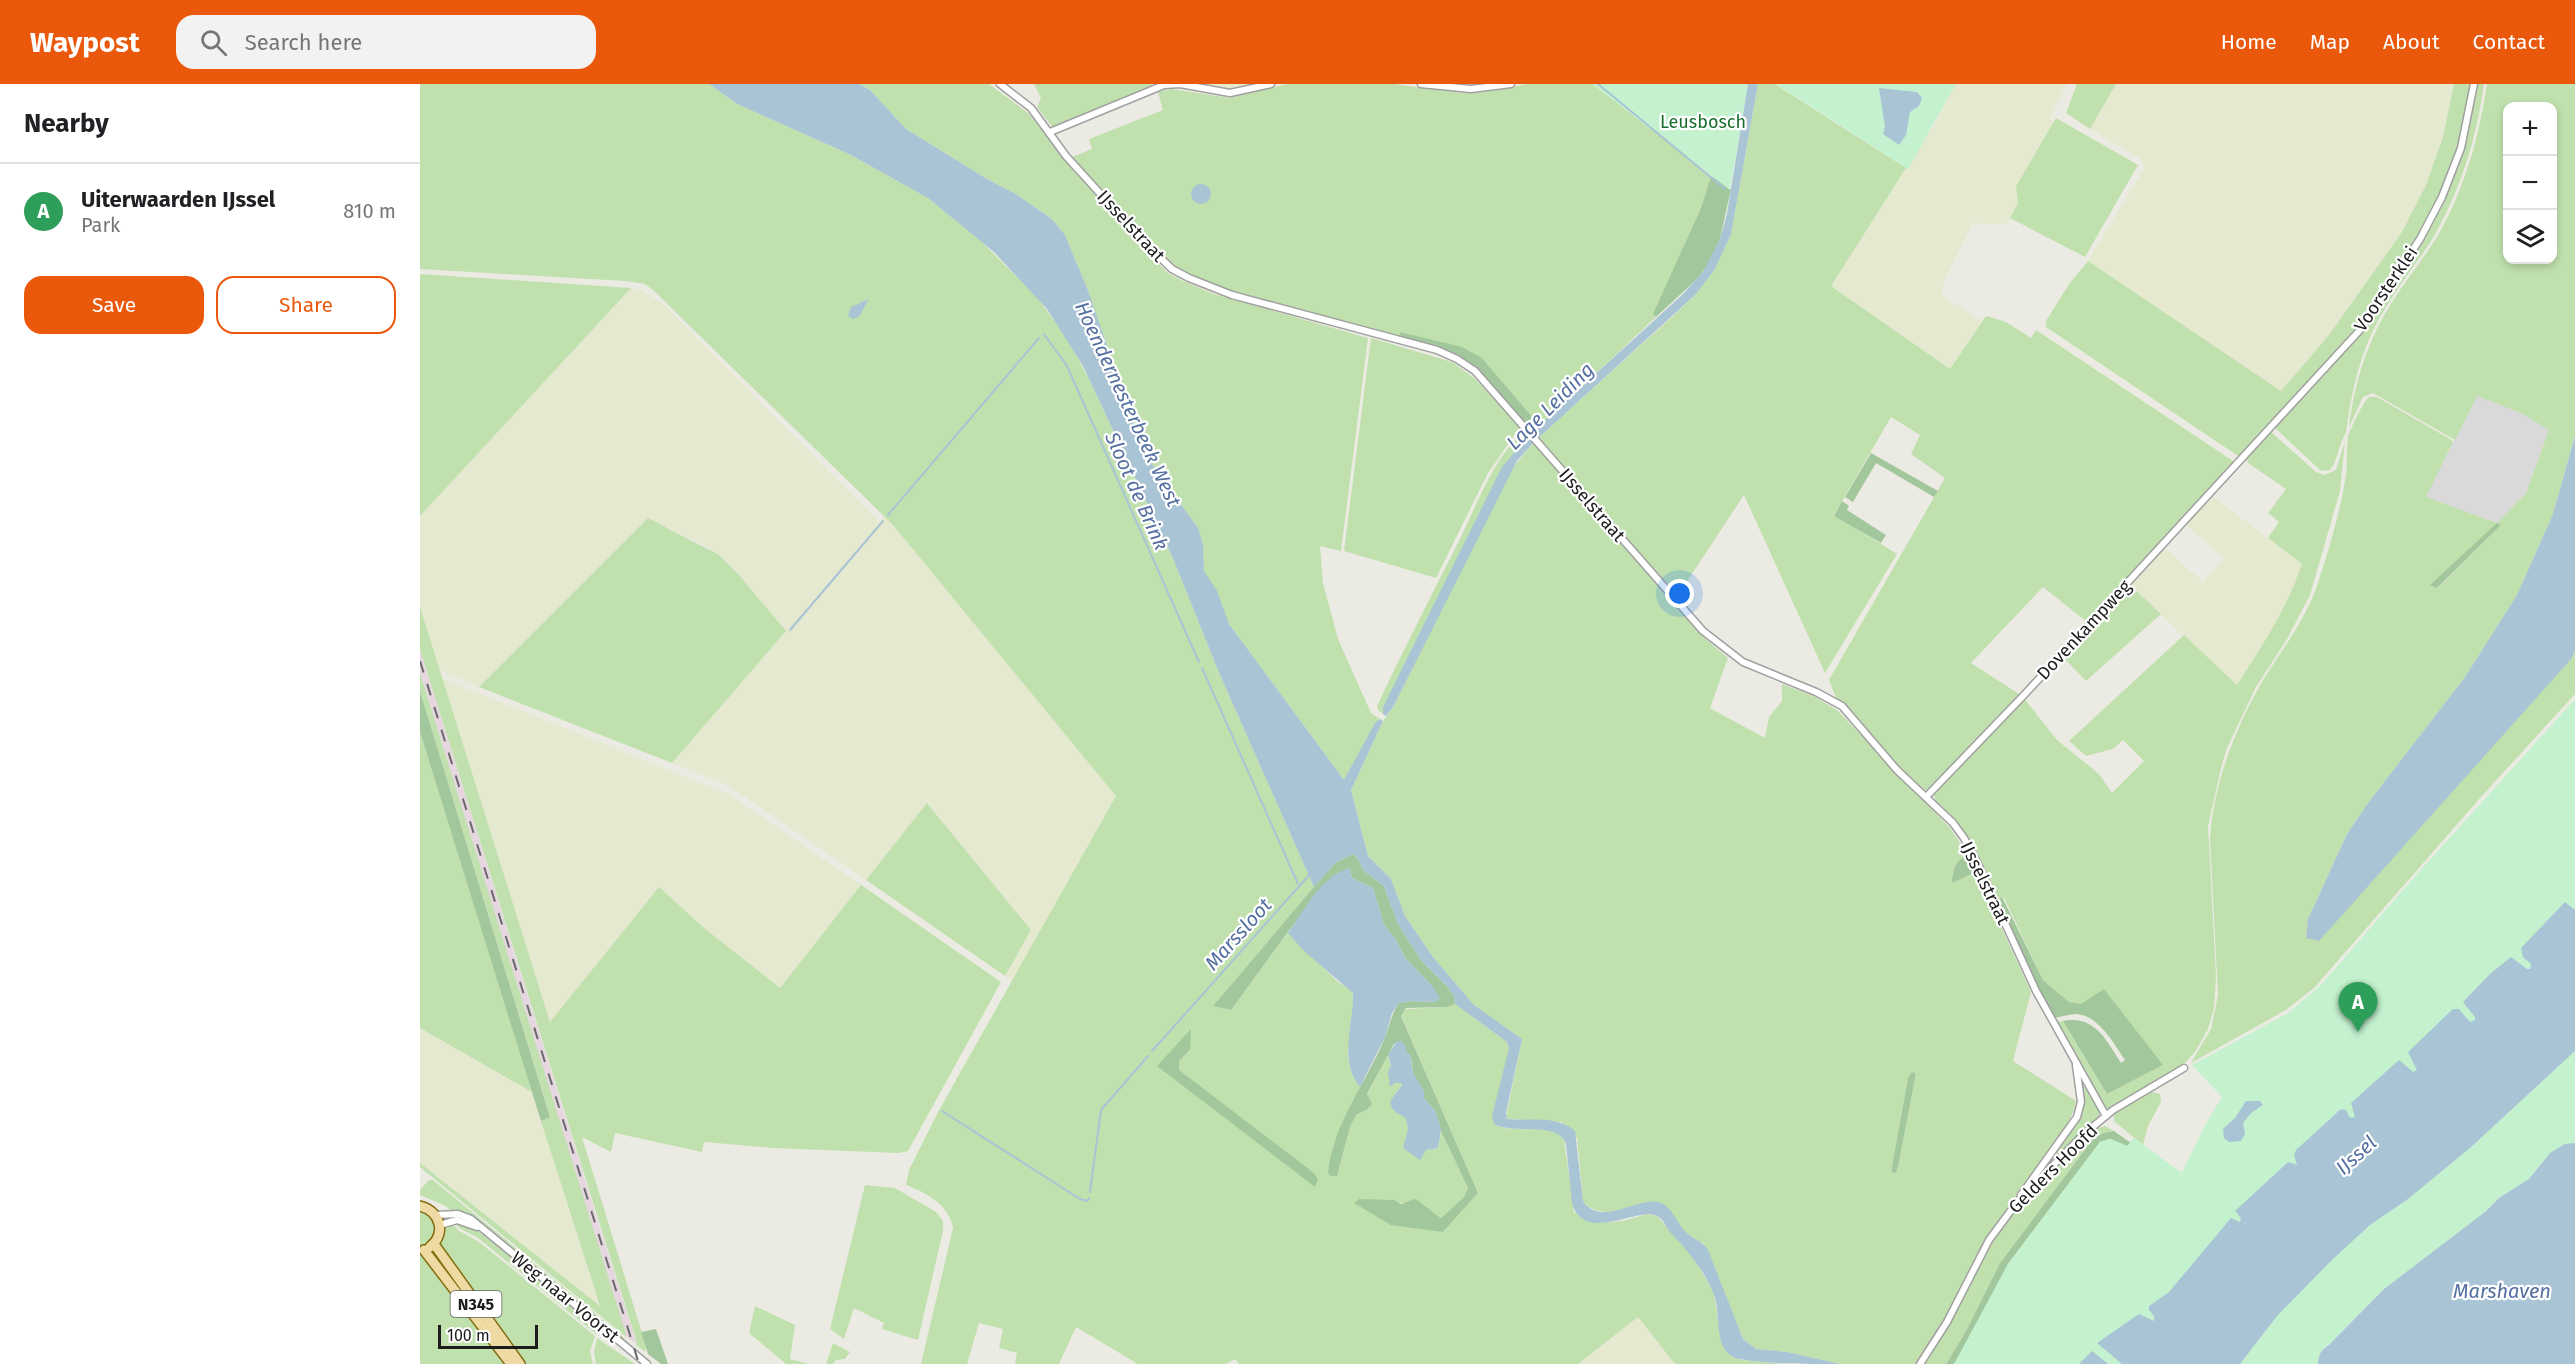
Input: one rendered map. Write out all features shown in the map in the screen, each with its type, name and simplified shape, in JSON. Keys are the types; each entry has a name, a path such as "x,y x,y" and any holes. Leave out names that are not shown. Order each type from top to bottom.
{"main road":[{"path":"420,1206 436,1215 440,1225 434,1244"},
{"name":"N345","path":"511,1364 422,1250 434,1244 520,1364"}],"street":[{"name":"IJsselstraat","path":"1000,84 1026,103 1066,156 1145,243 1172,269 1232,295 1437,350 1457,359 1474,371 1703,631 1743,662 1827,696 1842,706 1897,770 1964,838 2036,991 2106,1116"},
{"path":"1050,132 1164,86 1180,84 1230,93 1270,84"},
{"path":"1421,84 1471,89 1511,84"},
{"name":"Voorsterklei","path":"2240,462 2359,332 2420,239 2453,171 2469,114 2474,84"},
{"name":"Dovenkampweg","path":"1926,797 2240,462"},
{"name":"IJsselstraat","path":"2018,1201 2077,1116 2081,1102 2074,1056"},
{"name":"Gelders Hoofd","path":"1920,1364 1947,1322 1989,1240 2018,1201 2084,1134 2117,1107 2184,1068"},
{"name":"Weg naar Voorst","path":"436,1215 458,1214 471,1219 647,1364"},
{"name":"Weg naar Voorst","path":"440,1225 457,1220 483,1230"}],"shaded area":[{"path":"2477,395 2521,413 2549,430 2526,493 2497,523 2425,497"},
{"path":"420,649 637,1344 625,1336 420,673"}],"green space":[{"path":"420,84 709,84 737,104 849,154 928,198 980,240 1037,297 1068,340 1090,381 1172,556 1220,675 1314,887 1213,1006 1231,1010 1288,933 1338,982 1351,990 1354,1012 1348,1050 1349,1062 1352,1075 1360,1087 1334,1143 1328,1173 1337,1176 1350,1127 1356,1115 1370,1108 1367,1095 1388,1055 1391,1066 1390,1087 1395,1083 1402,1085 1396,1092 1392,1109 1406,1117 1408,1129 1426,1150 1438,1148 1441,1131 1468,1188 1464,1197 1441,1218 1431,1213 1424,1204 1360,1199 1443,1232 1478,1193 1401,1015 1406,1009 1447,1007 1455,1004 1507,1042 1509,1048 1498,1126 1550,1131 1564,1139 1574,1212 1597,1223 1623,1221 1647,1214 1657,1216 1690,1252 1714,1293 1721,1342 1727,1351 1733,1357 1742,1360 1785,1364 1675,1364 1638,1317 1578,1364 1239,1364 1235,1359 1226,1364 1138,1364 1076,1327 1059,1364 1015,1364 1017,1353 999,1348 1003,1329 979,1323 967,1364 921,1364 953,1228 942,1206 922,1192 906,1185 909,1170 938,1112 1116,796 893,525 653,290 645,284 625,281 420,269","holes":["1190,1050 1179,1061 1179,1070 1315,1186 1158,1066"]},
{"path":"859,84 989,84 1028,113 1142,247 1168,273 1214,294 1368,338 1341,551 1320,546 1323,583 1338,639 1371,713 1380,719 1344,780 1229,624 1204,571 1203,544 1198,528 1149,460 1136,430 1089,293 1065,235 1052,219 1014,193 906,129 870,90"},
{"path":"1034,84 1152,84 1153,88 1053,128 1037,107 1041,98"},
{"path":"1188,84 1266,84 1228,91"},
{"path":"1287,84 1394,84 1479,93 1527,84 1594,84 1711,176 1701,208 1654,314 1656,317 1540,426 1482,358 1400,332 1400,339 1232,293 1169,266 1070,158 1092,149 1089,139 1163,110 1158,92 1172,89 1230,98"},
{"name":"Leusbosch","path":"1592,84 1748,84 1730,190"},
{"path":"1758,84 1775,84 1906,168 1831,286 1950,369 1986,316 2006,322 2031,338 2036,330 2236,463 2087,622 2043,587 1971,663 2019,694 1928,790 1920,790 1836,698 1829,680 1945,478 1911,454 1920,435 1891,417 1834,515 1897,554 1825,673 1744,495 1678,595 1537,439 1673,316 1696,294 1715,269 1731,234"},
{"name":"Leusbosch","path":"1776,84 1956,84 1908,169"},
{"path":"1955,84 2067,84 2050,118 2053,122 2016,186 2018,203 2010,218 2004,225 1973,223 1945,279 1941,295 1982,321 1950,369 1830,285 1935,124"},
{"path":"2077,84 2116,84 2090,129 2066,113"},
{"path":"2116,84 2454,84 2443,137 2426,185 2402,232 2329,335 2281,391 2088,261 2144,169 2141,159 2090,129"},
{"path":"2454,84 2472,84 2459,147 2440,196 2412,248 2357,330 2241,458 2046,327 2046,321 2069,284 2088,261 2281,391 2329,335 2402,232 2426,185 2443,137"},
{"path":"2476,84 2484,84 2481,103 2473,141 2454,196 2432,239 2393,296 2374,329 2356,378 2346,433 2333,466 2330,470 2321,471 2274,427 2360,333 2429,230 2463,148"},
{"path":"2487,84 2575,84 2575,436 2553,514 2517,595 2465,677 2368,803 2347,834 2308,919 2306,938 2572,658 2575,649 2575,694 2481,797 2314,988 2286,1010 2191,1063 2211,1029 2218,995 2210,840 2221,776 2254,695 2308,608 2313,596 2340,507 2346,475 2348,436 2361,409 2369,397 2377,397 2450,439 2453,442 2426,497 2497,523 2526,493 2549,430 2521,413 2477,396 2455,440 2373,393 2363,397 2349,427 2359,376 2377,329 2448,217 2470,162","holes":["2501,525 2438,588 2430,584"]},
{"path":"2056,118 2138,165 2085,257 2010,218 2018,203 2016,186"},
{"path":"1711,176 1731,189 1720,239 1707,266 1698,278 1656,317 1653,314 1701,208"},
{"path":"420,274 631,288 420,516"},
{"path":"631,288 641,290 662,303 879,522 885,516 1114,791 1115,800 1013,980 1005,976 1031,930 928,803 866,880 744,796 722,783 672,763 786,631 727,562 702,544 648,518 479,687 439,670 420,607 420,516"},
{"path":"1400,332 1462,347 1482,358 1540,426 1532,432 1464,362 1400,339"},
{"path":"1371,338 1452,362 1474,378 1520,427 1488,473 1436,578 1344,551"},
{"path":"2271,432 2316,472 2324,475 2336,470 2345,441 2340,491 2310,595 2287,639 2256,687 2227,748 2222,764 2208,826 2216,977 2214,1008 2208,1029 2195,1052 2178,1070 2107,1109 2101,1104 2078,1057 2056,1022 2063,1021 2107,1094 2163,1065 2081,1004 2069,1002 2043,980 2004,898 1998,900 1972,845 1936,802 1934,795 1936,790 2023,697 2057,740 2099,774 2112,793 2144,761 2123,740 2113,749 2086,756 2069,741 2184,635 2237,685 2265,641 2302,564 2268,538 2279,522 2268,513 2286,489 2248,463 2246,457"},
{"path":"1525,433 1528,436 1383,707 1383,714 1377,706 1487,482 1505,452"},
{"path":"1534,442 1703,637 1728,658 1710,708 1765,738 1769,717 1782,701 1782,684 1813,696 1837,710 1950,828 1968,855 1955,866 1952,883 1976,872 2031,992 2013,1061 2076,1101 2071,1117 2054,1148 1999,1220 1916,1364 1840,1364 1787,1352 1756,1349 1743,1339 1704,1244 1688,1235 1646,1202 1613,1212 1604,1212 1589,1207 1583,1201 1577,1138 1561,1122 1508,1119 1506,1117 1522,1039 1474,1005 1433,957 1405,916 1391,879 1368,856 1351,790 1383,721 1393,707 1510,471","holes":["1916,1075 1896,1173 1891,1172 1908,1078"]},
{"path":"1871,453 1938,491 1934,497 1876,463 1853,502 1845,497"},
{"path":"2211,495 2302,564 2294,587 2273,627 2237,686 2129,584 2164,547 2203,582 2224,558 2186,525"},
{"path":"1842,501 1849,506 1847,510 1886,535 1881,543 1834,516"},
{"path":"648,518 719,555 786,631 672,763 479,687"},
{"path":"2497,523 2501,525 2437,588 2430,585"},
{"path":"2129,584 2161,614 2086,681 2063,657"},
{"path":"420,607 550,1022 659,887 704,928 780,988 861,885 1001,982 908,1151 899,1153 772,1148 704,1142 702,1152 615,1133 611,1152 582,1137 646,1346 645,1352 635,1344 637,1343 420,649"},
{"path":"420,673 625,1336 420,1167 420,1163 600,1306 541,1121 550,1116 420,691"},
{"path":"441,678 730,795 861,885 780,988 704,928 659,888 550,1022"},
{"path":"420,691 550,1117 541,1121 420,732"},
{"path":"2575,699 2575,923 2129,1364 1954,1364 2008,1264 2100,1142 2110,1139 2127,1146 2134,1138 2182,1173 2205,1125 2222,1097 2192,1065 2288,1013 2322,984 2408,884"},
{"path":"420,732 517,1041 532,1092 420,1028"},
{"path":"927,803 1031,930 1005,976 866,880"},
{"path":"1353,854 1359,860 1363,870 1384,886 1398,924 1421,960 1454,996 1455,1004 1447,1007 1406,1008 1401,1016 1478,1193 1443,1232 1391,1225 1354,1203 1359,1199 1394,1200 1401,1204 1415,1199 1441,1218 1464,1197 1468,1188 1441,1131 1436,1112 1424,1098 1413,1073 1411,1058 1406,1052 1406,1046 1400,1041 1394,1044 1367,1094 1372,1104 1368,1109 1356,1115 1350,1127 1337,1176 1330,1176 1328,1173 1336,1137 1378,1054 1396,1007 1399,1003 1411,1001 1436,1002 1433,987 1405,958 1396,940 1384,925 1373,888 1352,878 1351,873 1334,876 1318,891 1231,1010 1213,1006 1335,863"},
{"path":"1968,855 1976,872 1952,883 1955,866"},
{"path":"2002,897 2043,980 2069,1002 2081,1004 2104,989 2163,1065 2107,1094 2063,1021 2074,1020 2091,1025 2104,1038 2121,1063 2125,1060 2111,1039 2092,1020 2077,1014 2053,1018 1998,900"},
{"path":"420,1028 532,1092 600,1307 420,1163"},
{"path":"1191,1029 1190,1050 1179,1061 1179,1070 1314,1173 1318,1180 1315,1187 1157,1066"},
{"path":"2575,1051 2575,1143 2550,1153 2529,1179 2499,1198 2485,1212 2384,1289 2322,1350 2318,1364 2240,1364 2277,1316 2333,1259 2370,1225 2408,1199 2470,1148"},
{"path":"2079,1069 2099,1110 2099,1117 2029,1188 2061,1147 2076,1120 2081,1088"},
{"path":"1912,1072 1916,1074 1896,1173 1891,1172 1908,1078"},
{"path":"2144,1093 2160,1094 2161,1102 2148,1126 2143,1145 2114,1121 2114,1114"},
{"path":"2105,1126 2114,1131 2103,1133 2093,1139 2000,1263 1966,1331 1946,1364 1924,1364 1998,1230 2092,1130"},
{"path":"2114,1131 2131,1143 2127,1146 2110,1139 2100,1142 2008,1264 1970,1339 1954,1364 1946,1364 1966,1331 2000,1263 2093,1139 2103,1133"},
{"path":"429,1180 433,1180 619,1333 631,1346 474,1217 450,1210 420,1195 420,1190"},
{"path":"865,1185 895,1188 936,1212 943,1221 943,1231 918,1340 882,1329 884,1323 854,1308 844,1339 830,1329"},
{"path":"420,1212 431,1219 435,1230 431,1240 420,1247"},
{"path":"452,1223 458,1230 479,1242 595,1336 590,1351 593,1364 522,1364 440,1246 444,1230"},
{"path":"455,1223 475,1229 489,1239 596,1327 596,1334 478,1238 459,1228"},
{"path":"420,1255 424,1256 508,1364 420,1364"},
{"path":"755,1306 795,1325 790,1359 809,1364 786,1364 749,1333"},
{"path":"1638,1317 1675,1364 1578,1364"},
{"path":"656,1329 668,1364 661,1364 648,1354 641,1332"},
{"path":"597,1338 635,1364 596,1364 594,1352"},
{"path":"833,1343 850,1352 845,1359 826,1364"}],"water":[{"path":"709,84 859,84 870,90 906,129 1014,193 1052,219 1065,235 1089,293 1136,430 1149,460 1198,528 1203,544 1204,571 1217,591 1229,624 1344,780 1375,723 1380,719 1383,721 1351,790 1368,856 1391,879 1405,916 1433,957 1474,1005 1522,1039 1506,1113 1507,1119 1552,1121 1575,1131 1583,1201 1590,1209 1609,1212 1649,1202 1658,1202 1666,1206 1686,1232 1708,1250 1743,1339 1756,1349 1787,1352 1840,1364 1758,1361 1735,1358 1728,1353 1720,1338 1716,1300 1705,1276 1661,1219 1649,1214 1612,1222 1588,1221 1578,1215 1572,1203 1566,1144 1561,1137 1545,1130 1513,1129 1494,1124 1492,1116 1509,1048 1507,1042 1455,1004 1454,996 1447,986 1421,960 1398,924 1384,886 1363,870 1359,860 1353,854 1335,863 1314,887 1220,675 1172,556 1083,366 1047,309 994,252 928,198 849,154 737,104"},
{"path":"1748,84 1758,84 1731,234 1715,269 1696,294 1534,442 1517,461 1393,707 1386,716 1383,714 1383,707 1502,467 1532,432 1681,296 1703,272 1720,239 1727,214"},
{"path":"1879,88 1917,92 1922,98 1919,106 1910,112 1906,135 1899,145 1883,134 1885,127"},
{"path":"1201,184 1208,187 1211,194 1208,201 1201,204 1194,201 1191,194 1194,187"},
{"path":"869,299 859,317 853,319 848,316 851,307"},
{"path":"2575,436 2575,649 2572,658 2319,941 2306,938 2308,919 2347,834 2368,803 2465,677 2517,595 2553,514"},
{"path":"1350,868 1352,878 1373,888 1384,925 1396,940 1405,958 1433,987 1440,998 1436,1002 1399,1003 1392,1013 1385,1037 1360,1087 1353,1077 1348,1054 1353,993 1304,951 1288,933 1314,894 1331,878"},
{"name":"IJssel","path":"2565,902 2575,910 2575,1051 2470,1148 2408,1199 2370,1225 2333,1259 2277,1316 2240,1364 2122,1364 2097,1343 2139,1314 2154,1321 2149,1306 2169,1292 2231,1218 2240,1222 2241,1218 2235,1211 2288,1162 2297,1165 2294,1155 2296,1150 2341,1109 2346,1110 2350,1118 2355,1117 2351,1103 2399,1060 2413,1072 2417,1070 2408,1052 2453,1009 2459,1009 2470,1022 2475,1020 2463,1002 2490,974 2511,957 2530,969 2531,964 2523,957 2521,948"},
{"path":"1397,1041 1406,1046 1406,1052 1410,1054 1413,1073 1424,1091 1424,1098 1436,1112 1441,1130 1438,1148 1426,1150 1420,1160 1403,1148 1408,1129 1406,1118 1394,1110 1390,1101 1402,1085 1395,1083 1390,1087 1388,1072 1391,1066 1388,1055"},
{"path":"2246,1101 2260,1101 2263,1105 2251,1113 2243,1123 2245,1134 2241,1141 2229,1142 2224,1138 2223,1129 2235,1118"},
{"name":"Marshaven","path":"2575,1143 2575,1364 2318,1364 2322,1351 2384,1289 2485,1212 2499,1198 2529,1179 2550,1153 2565,1144"},
{"path":"2092,1351 2108,1364 2079,1364"}],"waterway":[{"path":"1598,84 1725,189"},
{"name":"Sloot de Brink","path":"1044,334 1067,366 1199,662"},
{"name":"Sloot de Brink","path":"888,515 1039,338"},
{"name":"Sloot de Brink","path":"790,630 883,521"},
{"name":"Sloot de Brink","path":"1202,668 1298,884"},
{"name":"Marssloot","path":"1152,1051 1311,873"},
{"name":"Marssloot","path":"1090,1192 1101,1110 1148,1056"},
{"name":"Marssloot","path":"942,1111 1080,1199 1087,1201 1089,1198"}],"railway":[{"path":"420,661 639,1364"}],"place":[{"name":"Uiterwaarden IJssel","path":"2358,1032"}],"water label":[{"name":"Hoendernesterbeek West","path":"1128,404"},
{"name":"Lage Leiding","path":"1550,406"}]}
